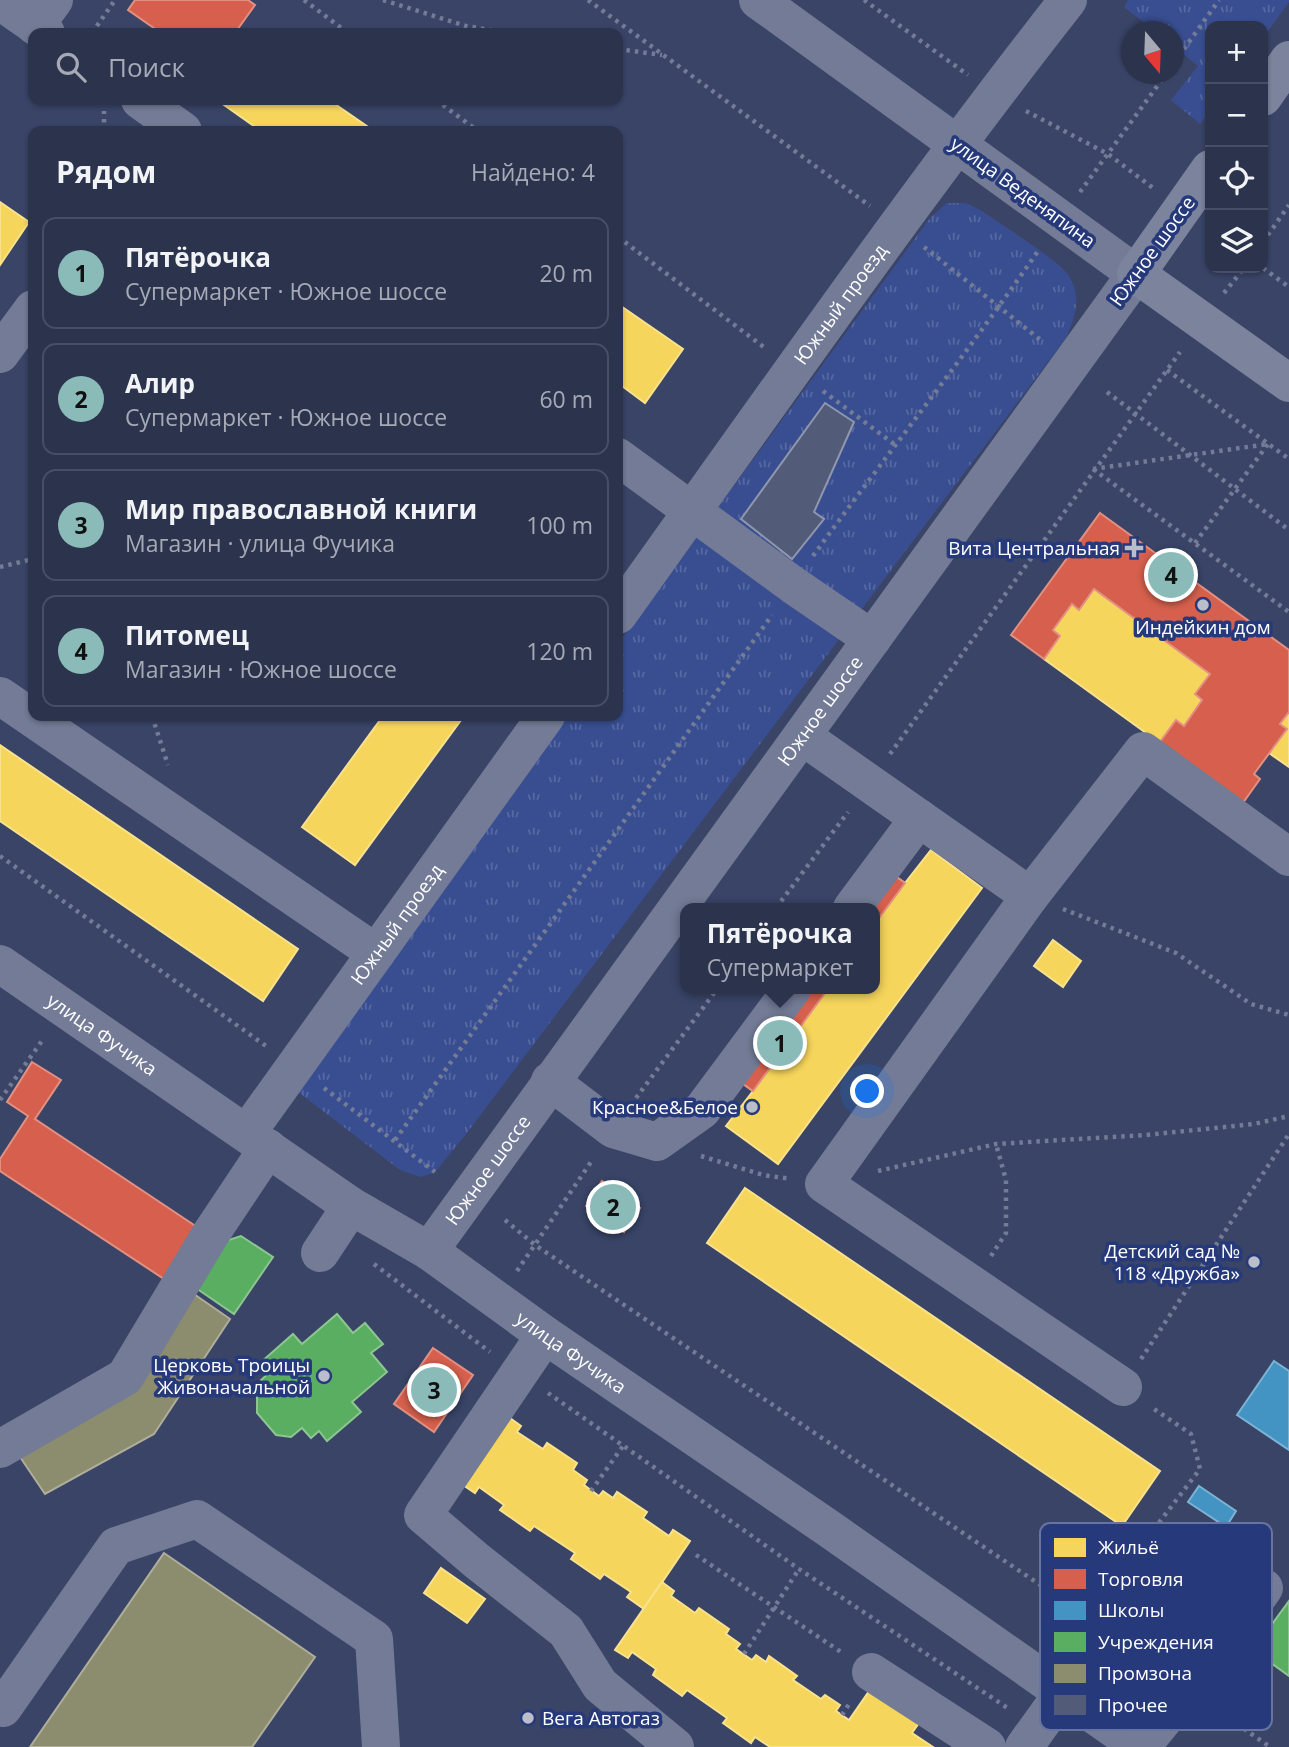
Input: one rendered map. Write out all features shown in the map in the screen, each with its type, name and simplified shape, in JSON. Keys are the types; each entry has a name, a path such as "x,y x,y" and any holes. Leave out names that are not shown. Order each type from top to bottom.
{"main road":[{"path":"1268,90 1289,62"},
{"name":"Южное шоссе","path":"1136,274 1205,176"},
{"name":"улица Веденяпина","path":"1136,274 1289,383"}],"street":[{"name":"улица Веденяпина","path":"758,0 1136,274"},
{"name":"Южный проезд","path":"623,608 956,144 1068,0"},
{"path":"0,1 45,20"},
{"path":"146,105 170,126"},
{"name":"Южное шоссе","path":"680,903 1136,274"},
{"path":"0,354 28,316"},
{"path":"623,461 872,639"},
{"path":"0,696 28,715"},
{"path":"37,721 376,953"},
{"name":"Южный проезд","path":"0,1449 125,1377 210,1235 294,1066 542,721"},
{"path":"802,736 1030,896"},
{"path":"1122,1387 824,1184 1030,896 1143,751 1289,857"},
{"path":"856,903 919,818"},
{"name":"Южное шоссе","path":"429,1251 680,904"},
{"name":"улица Фучика","path":"0,964 351,1206 429,1251 545,1335 828,1528 1040,1677"},
{"path":"550,1082 612,1129 657,1142 702,1110 788,994"},
{"path":"320,1253 351,1206"},
{"path":"545,1335 423,1515 566,1631 600,1685 675,1747"},
{"path":"4,1708 116,1546 197,1519 374,1639 381,1747"},
{"path":"871,1672 987,1747"},
{"path":"1024,1747 1040,1710"},
{"name":"улица Фучика","path":"1116,1730 1141,1747"},
{"path":"1141,1747 1155,1730"}],"path":[{"path":"95,28 115,0"},
{"path":"304,0 341,28"},
{"path":"383,0 479,28"},
{"path":"588,0 898,227 1046,344"},
{"path":"1184,50 1219,0"},
{"path":"623,50 664,55"},
{"path":"1079,194 1159,84"},
{"path":"104,105 104,126"},
{"path":"443,105 471,126"},
{"path":"1108,154 1154,189"},
{"path":"1268,235 1289,205"},
{"path":"623,241 894,444"},
{"path":"395,1140 894,444 1000,306 1038,251"},
{"path":"1268,272 1289,287"},
{"path":"1224,293 1240,273"},
{"path":"780,903 1180,352"},
{"path":"1167,370 1289,459"},
{"path":"1107,392 1289,530"},
{"path":"1093,470 1268,444"},
{"path":"1195,544 1268,444"},
{"path":"1093,470 1289,612"},
{"path":"0,567 28,560"},
{"path":"1284,608 1289,601"},
{"path":"0,856 294,1066 435,1172"},
{"path":"1030,896 1175,953 1251,1004 1289,1015"},
{"path":"472,1339 612,1129 713,994"},
{"path":"0,1100 66,1007"},
{"path":"877,1172 996,1144 1146,1135 1254,1124 1289,1116"},
{"path":"1159,1523 1200,1469 1191,1434 1122,1387 1289,1134"},
{"path":"657,1142 763,1175 824,1184"},
{"path":"972,1284 1006,1233 1006,1180 996,1144"},
{"path":"505,1220 535,1245 1040,1585"},
{"path":"591,1491 623,1446"},
{"path":"696,1555 871,1672"},
{"path":"744,1654 800,1569"},
{"path":"1246,1730 1270,1747"}],"green space":[{"path":"1128,0 1289,0 1268,31 1268,21 1205,21 1205,117 1200,124 1171,100 1198,66 1184,54 1184,21 1142,21 1124,7"},
{"path":"947,203 966,203 982,211 1063,269 1073,284 1076,300 1066,338 466,1134 435,1172 421,1177 400,1170 293,1088 561,721 623,721 623,637 930,218"}],"building: Жильё":[{"path":"224,105 336,105 367,126 254,126"},
{"path":"0,202 28,223 0,265"},
{"path":"623,307 683,349 645,403 623,387"},
{"path":"1094,589 1210,674 1195,694 1202,700 1184,726 1176,720 1160,743 1044,659 1060,636 1053,630 1072,604 1079,610"},
{"path":"1289,712 1289,767 1269,753 1287,729 1280,724"},
{"path":"379,721 460,721 355,865 302,827"},
{"path":"0,745 298,949 263,1001 0,821"},
{"path":"931,850 982,888 778,1164 726,1126 753,1091 742,1083 807,994 880,994 880,903 877,903 895,876 905,883"},
{"path":"1053,940 1081,961 1063,987 1034,966"},
{"path":"745,1188 1160,1471 1124,1523 1118,1523 707,1243"},
{"path":"510,1418 521,1426 517,1432 543,1449 547,1443 577,1463 573,1470 587,1480 584,1485 599,1496 603,1491 613,1498 617,1492 647,1512 643,1518 669,1536 673,1530 690,1541 644,1609 627,1597 631,1592 604,1574 600,1579 571,1559 575,1553 534,1526 530,1531 500,1510 504,1505 479,1487 475,1493 463,1485"},
{"path":"441,1568 485,1599 467,1623 424,1593"},
{"path":"662,1582 674,1591 671,1596 695,1613 699,1608 729,1629 726,1634 740,1644 736,1649 752,1660 756,1655 766,1662 769,1656 797,1676 793,1680 821,1699 825,1695 840,1705 836,1711 849,1720 872,1687 921,1720 912,1733 933,1747 770,1747 755,1737 751,1743 723,1723 727,1718 687,1690 682,1696 653,1675 656,1669 632,1652 628,1658 615,1650"}],"building: Торговля":[{"path":"135,0 248,0 255,5 239,28 154,28 128,10"},
{"path":"1100,513 1289,650 1289,712 1280,724 1287,729 1254,774 1260,779 1240,807 1157,746 1176,720 1184,726 1202,700 1195,694 1210,674 1094,589 1079,610 1072,604 1053,630 1060,636 1044,659 1011,635"},
{"path":"895,876 905,883 880,917 880,903 877,903"},
{"path":"807,994 824,994 753,1091 742,1083"},
{"path":"32,1062 61,1080 35,1119 197,1227 164,1279 0,1171 0,1159 28,1116 7,1102"},
{"path":"602,1181 640,1208 624,1232 586,1206"},
{"path":"433,1348 473,1375 434,1432 394,1404"}],"building: Школы":[{"path":"1274,1361 1289,1371 1289,1450 1237,1415"},
{"path":"1199,1486 1236,1511 1228,1523 1220,1523 1188,1502"}],"building: Учреждения":[{"path":"241,1236 273,1257 234,1314 193,1286 222,1242"},
{"name":"Церковь Троицы Живоначальной","path":"337,1314 353,1333 365,1323 383,1344 371,1353 387,1372 352,1402 361,1412 327,1441 319,1431 311,1438 302,1428 291,1437 276,1435 257,1413 257,1397 268,1387 261,1380 269,1373 260,1363 293,1334 302,1344"},
{"path":"1289,1601 1289,1676 1272,1664 1272,1624"}],"building: Промзона":[{"path":"191,1292 230,1319 154,1434 45,1494 20,1457"},
{"path":"164,1553 315,1657 252,1747 30,1747"}],"building: Прочее":[{"path":"825,403 854,422 814,512 824,519 792,559 741,519"}],"place":[{"name":"Вита Центральная","path":"1134,548"},
{"name":"Питомец","path":"1171,575"},
{"name":"Индейкин дом","path":"1203,605"},
{"name":"Пятёрочка","path":"780,1043"},
{"name":"Красное&Белое","path":"752,1107"},
{"name":"Алир","path":"613,1207"},
{"name":"Детский сад № 118 «Дружба»","path":"1254,1262"},
{"name":"Церковь Троицы Живоначальной","path":"324,1376"},
{"name":"Мир православной книги","path":"434,1390"},
{"name":"Вега Автогаз","path":"528,1718"}]}
